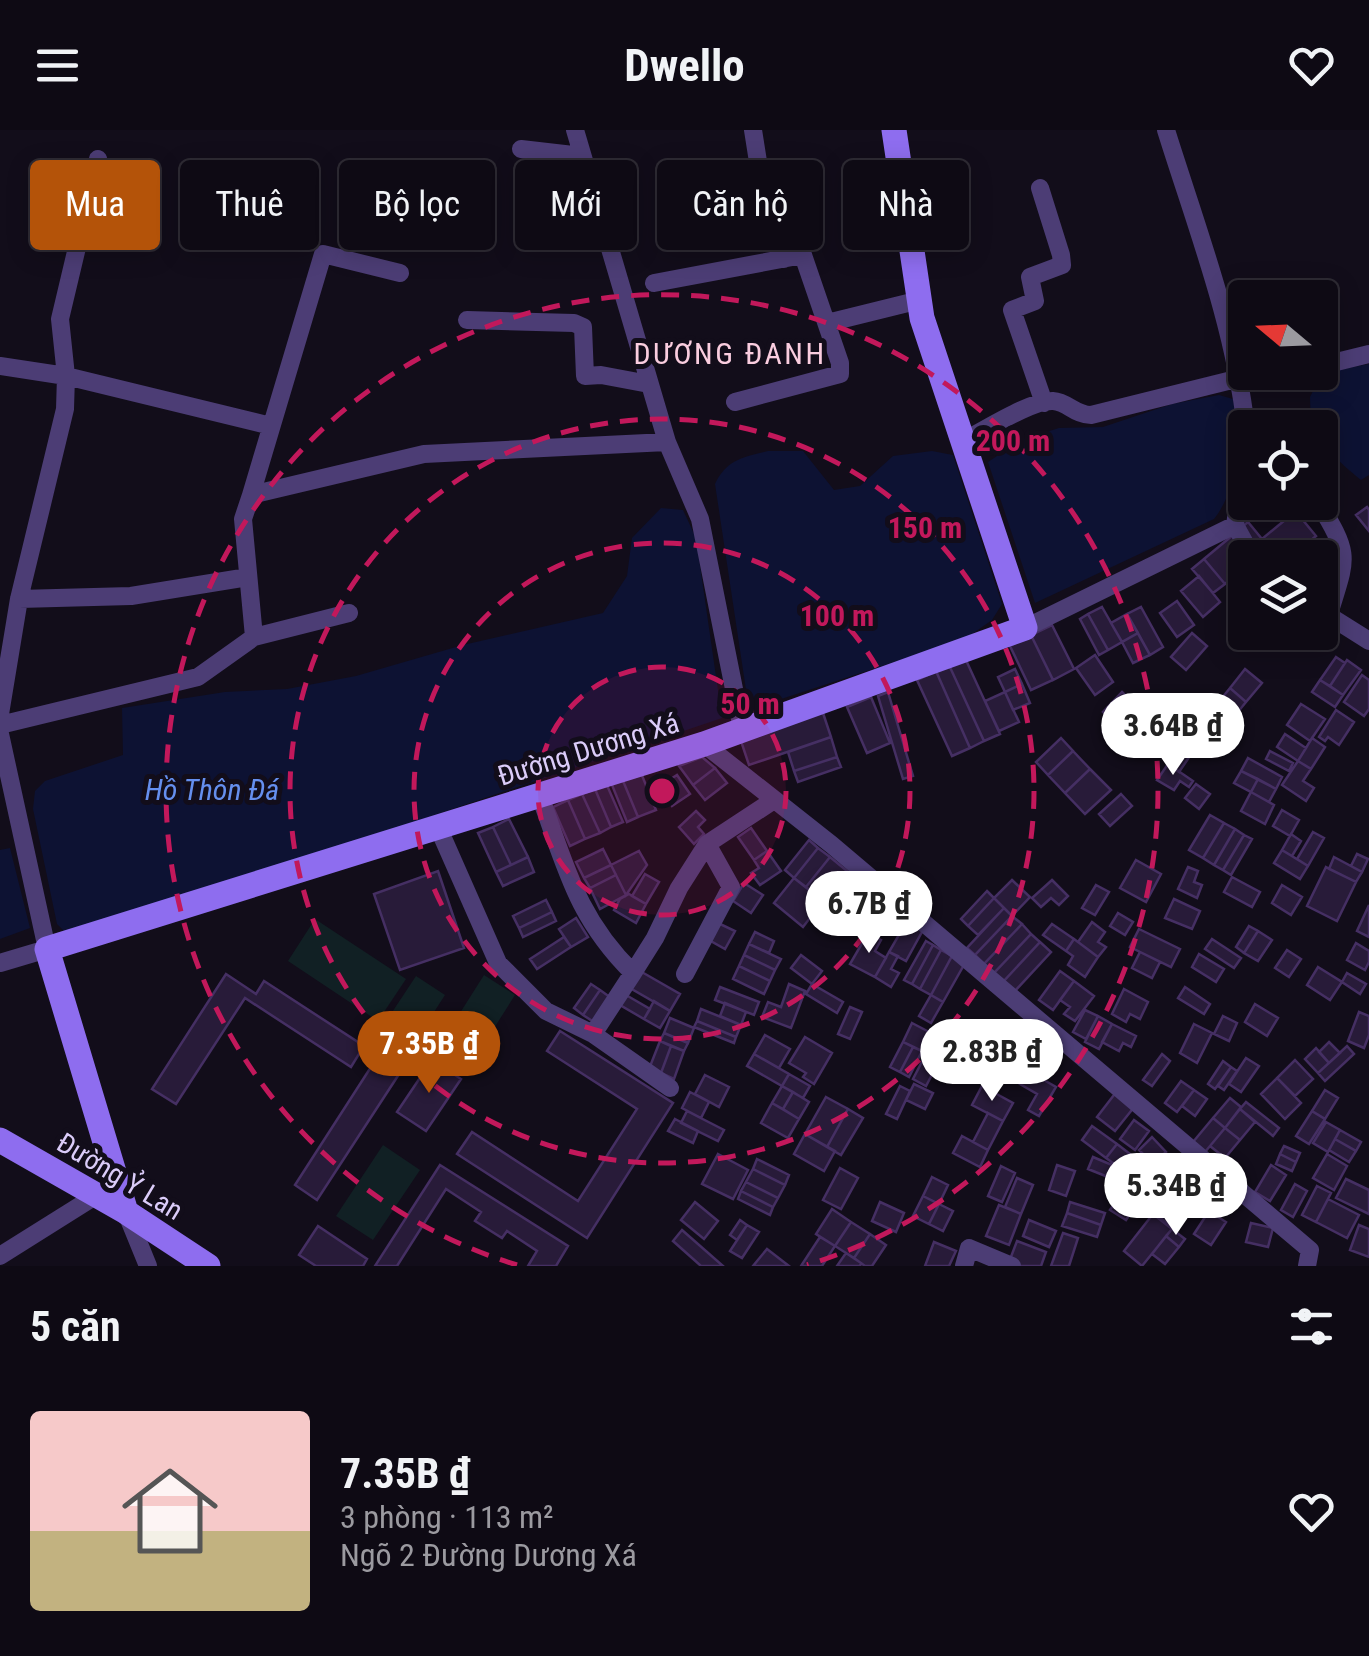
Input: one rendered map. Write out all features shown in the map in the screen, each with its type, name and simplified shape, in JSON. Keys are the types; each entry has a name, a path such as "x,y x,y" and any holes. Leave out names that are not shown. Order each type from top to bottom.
{"street":[{"path":"575,130 667,442 700,520 742,729"},
{"path":"753,130 762,187 784,259"},
{"path":"894,130 922,318 1025,628 1235,525"},
{"path":"1166,130 1216,280 1228,329"},
{"path":"521,150 582,156"},
{"path":"1040,188 1062,266 1030,277 1035,301 1012,310 1044,403"},
{"path":"0,714 3,674 19,599 66,409 60,319 76,250"},
{"path":"254,637 243,519 323,254 400,273"},
{"path":"654,283 803,255 840,363 840,374 735,402"},
{"path":"827,322 920,300"},
{"path":"467,320 574,322 583,326 586,376 649,384"},
{"path":"1338,362 1369,354"},
{"path":"0,366 66,376 271,426"},
{"path":"964,444 1052,401 1091,415 1228,381"},
{"path":"252,496 424,454 667,442"},
{"path":"1236,520 1243,540"},
{"path":"1338,540 1345,563 1338,579"},
{"path":"19,599 132,596 248,577"},
{"path":"0,725 198,677 254,637 349,612"},
{"path":"1338,621 1369,641"},
{"name":"Đường Dương Xá","path":"47,949 704,744 1025,628"},
{"path":"0,734 47,949 96,1086 126,1212 148,1266"},
{"path":"704,744 832,845 1310,1250 1307,1266"},
{"path":"540,796 587,918 609,949 633,972"},
{"path":"593,1034 655,938 678,888 707,844 774,800"},
{"path":"438,828 498,963 546,1011 593,1034 670,1088"},
{"path":"685,974 731,887 707,844"},
{"path":"0,963 47,949"},
{"name":"Đường Ỷ Lan","path":"0,1140 126,1212 208,1266"},
{"path":"0,1256 96,1196"},
{"path":"964,1266 968,1248 1012,1266"}],"shaded area":[{"path":"315,919 406,979 378,1021 288,961"},
{"path":"484,975 515,995 467,1071 436,1051"},
{"path":"416,976 445,995 407,1054 377,1035"},
{"path":"383,1145 420,1170 373,1240 336,1216"}],"water":[{"path":"1369,364 1369,475 1361,480 1338,460 1338,410 1310,410 1314,390 1338,390 1338,370"},
{"path":"1219,395 1233,399 1234,410 1228,410 1228,494 1214,519 1035,603 988,462 1021,440 1059,428 1103,427 1172,404"},
{"path":"768,451 803,451 834,490 860,486 893,456 932,451 953,455 1002,604 992,620 965,639 757,707 748,703 715,484 730,465"},
{"name":"Hồ Thôn Đá","path":"661,508 683,510 696,538 722,718 76,936 57,924 33,809 35,791 45,781 123,755 122,708 225,692 287,689 356,676 463,645 603,613 627,576 632,538"},
{"path":"10,848 30,928 0,939 0,850"}],"building":[{"path":"1367,507 1369,510 1369,531 1356,515"},
{"path":"1285,520 1303,520 1316,536 1311,540 1246,540 1238,530 1248,522 1262,539"},
{"path":"1233,535 1236,540 1228,540 1225,584 1204,559"},
{"path":"1204,559 1225,584 1213,593 1192,569"},
{"path":"1199,576 1220,602 1203,617 1181,591"},
{"path":"1177,601 1194,625 1177,637 1160,613"},
{"path":"1102,607 1122,642 1108,650 1088,614"},
{"path":"1141,607 1163,647 1150,655 1127,614"},
{"path":"1088,614 1108,650 1099,655 1080,619"},
{"path":"1127,614 1138,633 1122,642 1111,623"},
{"path":"1052,625 1074,669 1053,680 1031,635"},
{"path":"1138,633 1150,655 1133,663 1122,642"},
{"path":"1192,633 1207,646 1186,670 1171,657"},
{"path":"1031,635 1053,680 1031,690 1010,646"},
{"path":"1095,655 1113,682 1095,695 1076,668"},
{"path":"1336,657 1345,663 1330,686 1320,680"},
{"path":"965,658 1000,734 984,741 949,665"},
{"path":"1347,660 1361,670 1343,695 1330,686"},
{"path":"949,665 984,741 970,748 936,671"},
{"path":"1015,669 1022,684 1005,692 998,677"},
{"path":"1245,669 1262,683 1246,702 1230,688"},
{"path":"936,671 970,748 952,756 917,680"},
{"path":"1362,675 1369,680 1369,709 1364,716 1344,702"},
{"path":"1320,680 1343,695 1335,707 1312,692"},
{"path":"1022,684 1030,703 1013,710 1005,692"},
{"path":"1230,688 1246,702 1229,723 1213,709"},
{"path":"888,692 913,776 903,779 878,696"},
{"path":"1005,692 1019,722 999,731 985,701"},
{"path":"1122,692 1131,701 1113,721 1103,712"},
{"path":"871,697 890,743 867,753 847,707"},
{"path":"1131,701 1141,710 1113,741 1103,732"},
{"path":"1301,704 1325,719 1310,741 1287,725"},
{"path":"822,710 831,737 749,765 740,738"},
{"path":"1336,710 1354,722 1339,745 1328,737 1325,741 1319,737"},
{"path":"1285,734 1306,748 1298,761 1277,747"},
{"path":"831,737 837,757 794,771 788,752"},
{"path":"1061,738 1073,751 1048,775 1036,762"},
{"path":"1312,738 1325,747 1311,769 1298,761"},
{"path":"1180,745 1192,753 1179,772 1168,764"},
{"path":"1073,751 1090,769 1065,793 1048,775"},
{"path":"1270,751 1293,763 1289,771 1266,759"},
{"path":"702,757 715,768 693,785 679,766"},
{"path":"837,757 841,767 798,782 794,771"},
{"path":"1248,758 1282,777 1276,789 1241,771"},
{"path":"1298,761 1311,769 1303,781 1314,788 1306,801 1282,785"},
{"path":"1168,764 1193,781 1189,787 1180,781 1174,790 1157,780"},
{"path":"639,768 656,810 638,817 621,776"},
{"path":"715,768 727,783 705,800 693,785"},
{"path":"1090,769 1111,790 1085,814 1065,793"},
{"path":"1241,771 1258,779 1251,792 1234,783"},
{"path":"677,775 690,794 672,806 660,786"},
{"path":"621,776 638,817 627,822 610,780"},
{"path":"1258,779 1276,789 1269,802 1251,792"},
{"path":"606,783 623,822 611,827 595,789"},
{"path":"1196,784 1210,794 1199,809 1185,798"},
{"path":"595,789 611,827 600,833 582,794"},
{"path":"1251,792 1274,805 1265,824 1241,811"},
{"path":"582,794 600,833 585,839 568,800"},
{"path":"1121,794 1132,806 1110,826 1099,814"},
{"path":"568,800 585,839 570,846 553,807"},
{"path":"1282,810 1299,820 1290,836 1273,826"},
{"path":"696,811 705,820 698,827 704,834 694,844 679,827"},
{"path":"1210,815 1224,823 1203,858 1189,850"},
{"path":"509,819 528,857 511,865 493,827"},
{"path":"1224,823 1235,829 1214,865 1203,858"},
{"path":"493,827 511,865 496,872 478,833"},
{"path":"751,828 767,851 754,860 738,837"},
{"path":"1235,829 1244,835 1223,870 1214,865"},
{"path":"1313,832 1324,838 1308,866 1297,859"},
{"path":"1291,834 1301,841 1292,856 1282,850"},
{"path":"1244,835 1252,839 1231,875 1223,870"},
{"path":"809,840 818,848 794,878 785,870"},
{"path":"818,848 830,857 806,887 794,878"},
{"path":"603,849 611,865 584,878 576,862"},
{"path":"1282,850 1308,866 1300,879 1274,863"},
{"path":"639,851 647,865 626,895 611,865"},
{"path":"767,851 781,871 760,885 751,873 759,868 754,860"},
{"path":"1357,854 1368,859 1362,872 1351,866"},
{"path":"528,857 534,872 503,886 496,872"},
{"path":"830,857 847,871 823,901 806,887"},
{"path":"1334,857 1362,872 1356,882 1329,869"},
{"path":"1136,860 1161,874 1146,902 1120,888"},
{"path":"611,865 616,875 590,888 584,878"},
{"path":"1188,867 1198,871 1194,882 1202,885 1197,898 1178,889"},
{"path":"1326,867 1356,882 1337,921 1307,906"},
{"path":"438,871 464,948 400,970 374,894"},
{"path":"645,874 659,882 646,904 632,896"},
{"path":"616,875 626,895 600,909 590,888"},
{"path":"1232,877 1260,892 1252,907 1224,892"},
{"path":"794,878 823,901 803,927 774,903"},
{"path":"1012,880 1030,897 1012,916 994,898"},
{"path":"1052,880 1068,896 1059,905 1051,898 1041,907 1032,898"},
{"path":"744,883 763,895 751,913 733,901"},
{"path":"847,884 856,892 851,897 859,904 840,926 824,911"},
{"path":"1096,885 1109,892 1095,915 1082,908"},
{"path":"1282,885 1302,897 1291,915 1272,903"},
{"path":"987,891 994,898 968,926 961,919"},
{"path":"629,894 646,904 636,923 614,910 620,899"},
{"path":"994,898 1004,908 978,935 968,926"},
{"path":"1174,899 1200,911 1192,929 1165,918"},
{"path":"546,900 552,912 519,928 513,916"},
{"path":"1369,905 1369,937 1357,931"},
{"path":"1004,908 1012,916 975,955 967,948"},
{"path":"552,912 556,921 523,937 519,928"},
{"path":"1118,913 1133,922 1125,935 1110,926"},
{"path":"1012,916 1022,924 984,964 975,955"},
{"path":"576,918 588,937 571,947 559,929"},
{"path":"907,921 923,930 906,961 889,952"},
{"path":"1092,922 1105,932 1098,942 1106,947 1098,957 1078,942"},
{"path":"718,923 735,931 725,949 709,940"},
{"path":"1022,924 1031,934 994,973 984,964"},
{"path":"1052,924 1074,939 1066,951 1043,935"},
{"path":"1249,926 1258,931 1244,953 1236,947"},
{"path":"1139,929 1180,949 1171,967 1130,947"},
{"path":"1258,931 1272,940 1258,961 1244,953"},
{"path":"755,932 774,941 769,953 749,944"},
{"path":"868,933 881,940 875,951 886,958 875,977 850,964"},
{"path":"1031,934 1040,942 1003,982 994,973"},
{"path":"564,937 571,947 537,969 530,959"},
{"path":"1074,939 1098,957 1085,977 1068,965 1073,956 1066,951"},
{"path":"1212,939 1241,958 1234,968 1205,949"},
{"path":"926,941 933,945 912,984 904,980"},
{"path":"1040,942 1051,952 1014,992 1003,982"},
{"path":"1356,943 1369,951 1365,970 1347,960"},
{"path":"749,944 781,959 775,970 744,955"},
{"path":"933,945 941,950 920,989 912,984"},
{"path":"941,950 952,956 931,995 920,989"},
{"path":"1287,950 1301,959 1289,977 1275,968"},
{"path":"889,952 898,956 891,969 899,973 891,987 875,977"},
{"path":"1140,952 1160,962 1152,978 1132,968"},
{"path":"1199,954 1224,969 1216,982 1192,967"},
{"path":"744,955 775,970 770,981 739,966"},
{"path":"801,955 822,971 812,984 791,968"},
{"path":"952,956 965,963 943,1002 931,995"},
{"path":"739,966 770,981 764,994 733,979"},
{"path":"1318,967 1342,982 1330,1000 1307,985"},
{"path":"640,971 680,994 670,1011 630,988"},
{"path":"1060,971 1074,981 1053,1010 1039,1000"},
{"path":"1347,973 1366,984 1360,994 1342,982"},
{"path":"226,974 256,994 264,981 364,1046 351,1067 245,998 176,1104 152,1089"},
{"path":"1074,981 1094,996 1075,1021 1064,1014 1070,1007 1060,1000"},
{"path":"591,984 600,990 583,1015 574,1008"},
{"path":"789,984 805,991 791,1028 762,1017 768,1002 781,1007"},
{"path":"812,984 843,1002 837,1013 806,994"},
{"path":"720,987 759,1002 754,1015 715,1000"},
{"path":"1185,987 1210,1004 1204,1014 1178,998"},
{"path":"1124,989 1148,1002 1140,1019 1130,1014 1126,1022 1112,1014"},
{"path":"600,990 614,1000 597,1024 583,1015"},
{"path":"626,995 650,1009 644,1019 620,1005"},
{"path":"931,995 943,1002 931,1023 919,1016"},
{"path":"654,1001 670,1011 660,1028 644,1019"},
{"path":"725,1003 746,1012 741,1025 720,1016"},
{"path":"1255,1004 1278,1018 1267,1036 1245,1022"},
{"path":"850,1007 862,1012 850,1039 838,1034"},
{"path":"701,1009 741,1025 736,1037 697,1021"},
{"path":"1085,1010 1098,1016 1086,1039 1073,1032"},
{"path":"1359,1012 1369,1016 1364,1048 1348,1041"},
{"path":"1098,1016 1112,1024 1099,1049 1085,1042"},
{"path":"1223,1016 1237,1023 1229,1041 1214,1034"},
{"path":"670,1018 694,1028 688,1043 664,1033"},
{"path":"697,1021 736,1037 734,1043 694,1027"},
{"path":"912,1023 931,1033 922,1051 903,1042"},
{"path":"1112,1024 1136,1036 1131,1047 1123,1043 1119,1051 1102,1042"},
{"path":"1194,1024 1212,1033 1197,1063 1180,1053"},
{"path":"560,1031 673,1103 587,1238 457,1154 472,1132 578,1201 637,1109 547,1051"},
{"path":"952,1032 980,1049 973,1060 945,1043"},
{"path":"664,1033 688,1043 684,1051 660,1041"},
{"path":"765,1035 790,1049 779,1068 754,1054"},
{"path":"805,1037 832,1053 814,1084 803,1077 806,1073 789,1063"},
{"path":"660,1041 671,1046 661,1073 649,1069"},
{"path":"1008,1041 1027,1056 1013,1073 994,1058"},
{"path":"903,1042 913,1047 900,1072 890,1067"},
{"path":"1329,1042 1340,1053 1329,1063 1319,1052"},
{"path":"671,1046 684,1051 674,1079 661,1073"},
{"path":"1347,1046 1354,1054 1325,1081 1318,1073"},
{"path":"913,1047 922,1051 909,1077 900,1072"},
{"path":"1316,1048 1329,1063 1318,1073 1305,1059"},
{"path":"380,1053 403,1068 317,1200 295,1185"},
{"path":"754,1054 789,1074 782,1086 747,1066"},
{"path":"1162,1054 1170,1061 1152,1086 1143,1080"},
{"path":"925,1056 938,1063 926,1086 913,1079"},
{"path":"1246,1058 1259,1066 1241,1092 1229,1084"},
{"path":"432,1060 461,1079 426,1131 397,1112"},
{"path":"1295,1060 1313,1079 1295,1096 1277,1078"},
{"path":"1223,1061 1231,1067 1215,1089 1208,1084"},
{"path":"1231,1067 1237,1071 1224,1090 1218,1086"},
{"path":"1028,1071 1056,1087 1039,1116 1028,1110 1037,1094 1020,1084"},
{"path":"789,1074 810,1086 803,1098 782,1086"},
{"path":"705,1075 729,1087 719,1107 695,1094"},
{"path":"1277,1078 1301,1103 1285,1119 1261,1094"},
{"path":"1181,1081 1194,1090 1177,1112 1165,1103"},
{"path":"914,1084 933,1093 925,1109 906,1100"},
{"path":"782,1086 793,1092 783,1109 772,1103"},
{"path":"900,1086 910,1091 897,1119 886,1114"},
{"path":"982,1086 1013,1103 1003,1121 972,1105"},
{"path":"1194,1090 1207,1099 1195,1116 1182,1106"},
{"path":"1325,1090 1338,1098 1325,1119 1312,1111"},
{"path":"1117,1091 1135,1106 1115,1131 1097,1117"},
{"path":"690,1092 709,1102 701,1118 682,1108"},
{"path":"793,1092 809,1102 799,1119 783,1109"},
{"path":"826,1097 848,1109 827,1147 805,1134"},
{"path":"1230,1098 1241,1107 1225,1128 1213,1118"},
{"path":"1246,1102 1279,1128 1273,1136 1240,1109"},
{"path":"772,1103 799,1119 788,1138 761,1123"},
{"path":"848,1109 863,1118 841,1155 827,1147"},
{"path":"1240,1109 1255,1122 1240,1140 1225,1128"},
{"path":"687,1111 724,1130 718,1141 681,1123"},
{"path":"1312,1111 1325,1119 1309,1144 1296,1136"},
{"path":"988,1113 1003,1121 988,1150 973,1142"},
{"path":"1213,1118 1225,1128 1205,1152 1193,1142"},
{"path":"675,1119 698,1131 693,1143 668,1131"},
{"path":"1134,1120 1149,1131 1135,1150 1120,1139"},
{"path":"1326,1122 1340,1130 1328,1152 1313,1143"},
{"path":"1092,1126 1117,1144 1106,1158 1082,1140"},
{"path":"1225,1128 1240,1140 1225,1158 1210,1146"},
{"path":"1340,1130 1361,1142 1356,1151 1335,1139"},
{"path":"805,1134 835,1151 824,1171 794,1154"},
{"path":"962,1136 988,1150 980,1167 953,1153"},
{"path":"1152,1137 1166,1152 1153,1164 1139,1150"},
{"path":"1335,1139 1356,1151 1349,1162 1329,1150"},
{"path":"1117,1144 1130,1154 1120,1168 1106,1158"},
{"path":"1284,1146 1300,1153 1296,1162 1280,1154"},
{"path":"718,1154 748,1170 733,1199 702,1184"},
{"path":"1280,1154 1296,1162 1292,1171 1276,1164"},
{"path":"1327,1154 1347,1166 1334,1190 1313,1178"},
{"path":"1192,1156 1203,1164 1182,1191 1171,1183"},
{"path":"1093,1157 1112,1165 1108,1177 1088,1169"},
{"path":"757,1159 789,1175 785,1185 753,1169"},
{"path":"440,1165 568,1246 556,1266 528,1266 537,1251 507,1231 502,1238 475,1221 481,1212 446,1189 397,1266 375,1266"},
{"path":"1057,1165 1075,1171 1066,1196 1049,1190"},
{"path":"1271,1165 1286,1175 1270,1201 1255,1192"},
{"path":"1001,1166 1015,1173 1002,1202 988,1196"},
{"path":"840,1168 858,1178 841,1209 823,1200"},
{"path":"753,1169 785,1185 778,1198 746,1182"},
{"path":"1211,1172 1224,1181 1207,1206 1193,1197"},
{"path":"932,1177 948,1185 939,1204 923,1196"},
{"path":"1017,1178 1033,1185 1021,1214 1005,1207"},
{"path":"1346,1179 1369,1190 1369,1214 1336,1198"},
{"path":"746,1182 778,1198 773,1207 741,1191"},
{"path":"1124,1182 1149,1198 1141,1211 1116,1195"},
{"path":"1295,1184 1307,1191 1293,1217 1281,1210"},
{"path":"1317,1186 1331,1193 1316,1222 1302,1215"},
{"path":"1176,1190 1194,1203 1176,1229 1150,1211 1161,1196 1168,1202"},
{"path":"741,1191 773,1207 770,1215 738,1199"},
{"path":"923,1196 939,1204 929,1224 913,1216"},
{"path":"1119,1197 1135,1207 1126,1220 1110,1210"},
{"path":"1328,1199 1359,1215 1347,1238 1316,1222"},
{"path":"695,1202 718,1221 704,1239 681,1220"},
{"path":"880,1202 904,1213 896,1232 872,1221"},
{"path":"1070,1202 1105,1213 1101,1225 1067,1213"},
{"path":"939,1204 953,1211 943,1231 929,1224"},
{"path":"999,1205 1021,1214 1009,1245 986,1236"},
{"path":"832,1209 851,1222 835,1246 816,1234"},
{"path":"1209,1211 1226,1222 1211,1245 1194,1234"},
{"path":"1067,1213 1101,1225 1097,1237 1062,1226"},
{"path":"1153,1214 1172,1229 1142,1266 1124,1251"},
{"path":"740,1220 747,1225 737,1240 730,1235"},
{"path":"1029,1220 1056,1231 1049,1247 1023,1236"},
{"path":"851,1222 870,1234 854,1258 835,1246"},
{"path":"1251,1223 1273,1228 1268,1247 1246,1242"},
{"path":"747,1225 759,1232 742,1258 730,1251"},
{"path":"1359,1225 1369,1229 1369,1257 1350,1250"},
{"path":"318,1226 367,1259 363,1266 316,1266 299,1255"},
{"path":"1172,1229 1185,1239 1179,1247 1166,1236"},
{"path":"682,1230 723,1266 701,1266 673,1241"},
{"path":"1063,1233 1078,1238 1069,1266 1051,1266"},
{"path":"870,1234 886,1245 872,1266 865,1266 854,1258"},
{"path":"1166,1236 1179,1247 1165,1264 1152,1254"},
{"path":"820,1237 835,1246 822,1266 801,1266"},
{"path":"1017,1241 1046,1252 1041,1266 1009,1262"},
{"path":"934,1242 956,1251 949,1266 925,1266"},
{"path":"767,1249 789,1266 753,1266"},
{"path":"846,1253 861,1263 860,1266 837,1266"}],"district":[{"name":"DƯƠNG ĐANH","path":"730,354"}]}
